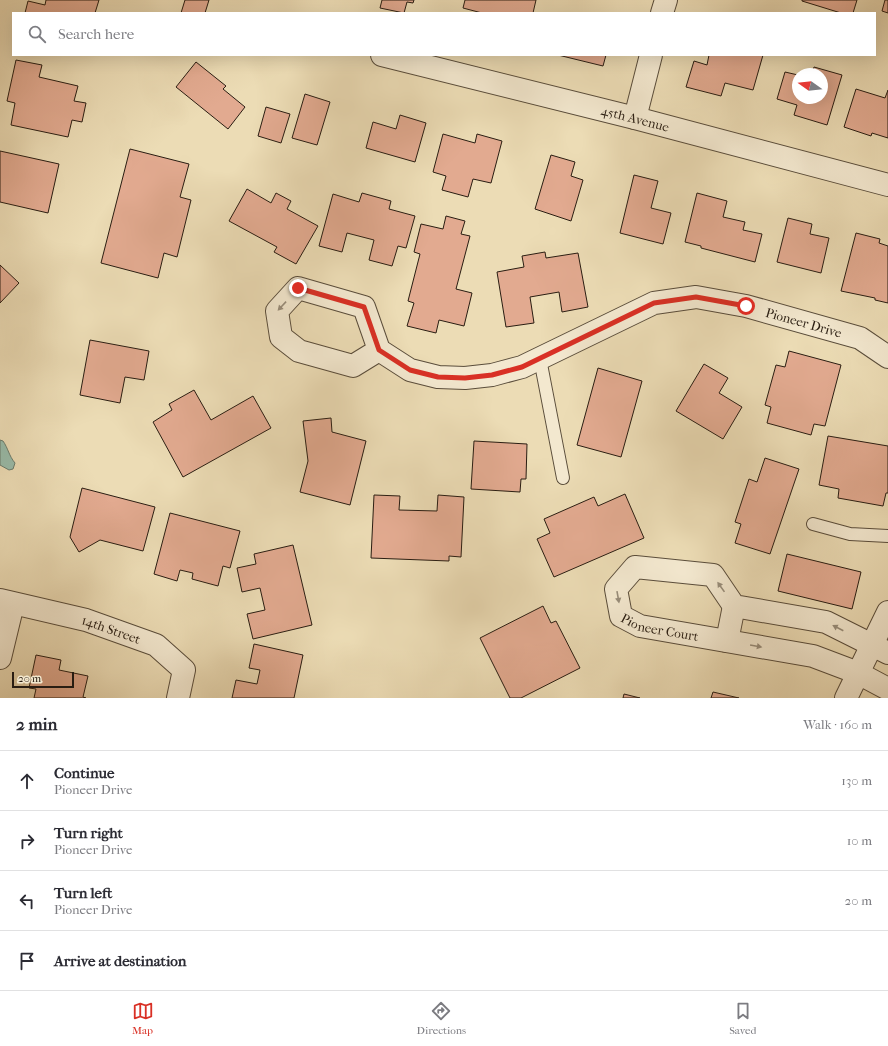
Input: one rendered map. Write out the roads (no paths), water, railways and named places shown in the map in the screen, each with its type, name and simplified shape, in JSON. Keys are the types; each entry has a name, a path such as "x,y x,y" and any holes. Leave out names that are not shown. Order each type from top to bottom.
{"street":[{"path":"662,12 666,0"},
{"name":"45th Avenue","path":"386,56 635,118 888,185"},
{"path":"635,118 652,56"},
{"path":"298,288 364,307 379,350 353,366 299,351 281,337 277,311 298,288"},
{"name":"Pioneer Drive","path":"379,350 410,370 438,377 465,378 492,375 522,367 654,303 696,297 746,306 860,338 888,357"},
{"name":"Pioneer Court","path":"734,606 713,575 635,568 616,588 621,616 640,626 813,656 858,673 888,689"},
{"path":"0,658 7,602"},
{"name":"14th Street","path":"7,602 86,620 156,645 184,670 178,698"},
{"path":"727,641 734,606 826,622 880,650"},
{"path":"846,698 858,673 880,650 888,612"}],"lane":[{"path":"540,359 563,478"},
{"path":"813,524 850,534 888,536"}]}
